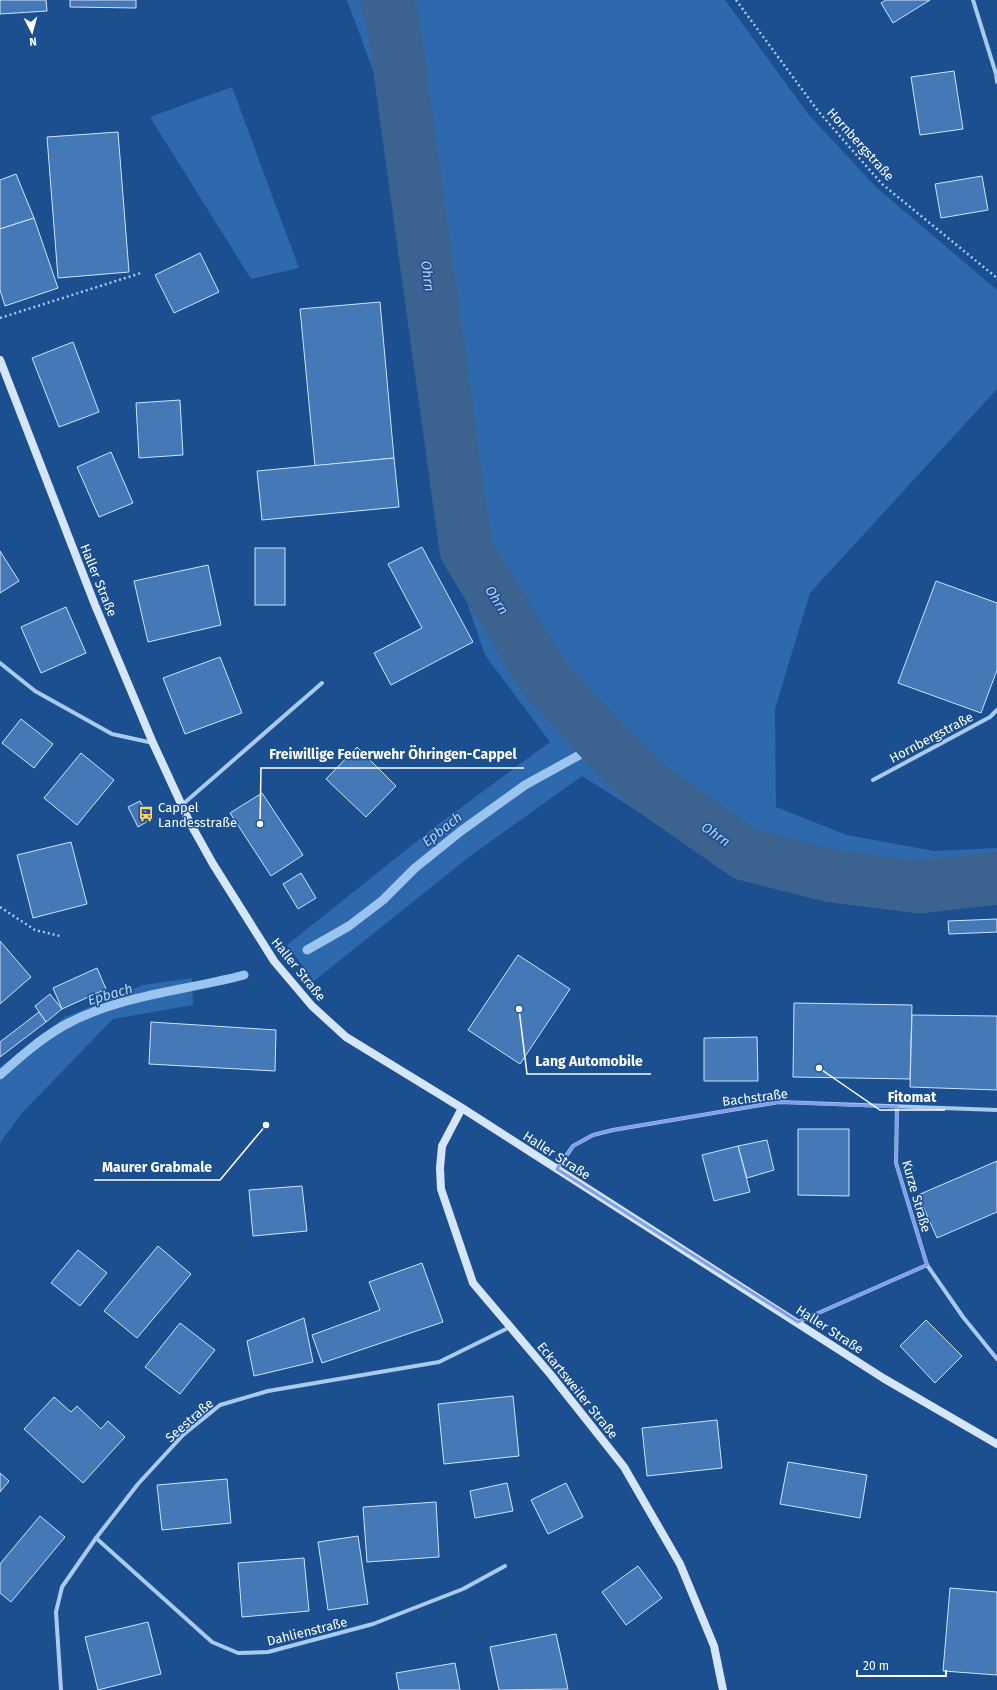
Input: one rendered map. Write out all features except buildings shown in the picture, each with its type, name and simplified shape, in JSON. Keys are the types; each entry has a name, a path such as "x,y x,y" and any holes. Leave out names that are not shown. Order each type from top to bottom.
{"main road":[{"name":"Haller Straße","path":"0,360 95,605 181,805 213,864 274,961 312,1006 346,1037 462,1108 798,1322 883,1378 997,1444"},
{"name":"Eckartsweiler Straße","path":"462,1108 442,1146 440,1168 441,1189 472,1283 551,1375 624,1467 680,1564 714,1646 723,1690"}],"street":[{"path":"973,0 996,74 997,82"},
{"path":"0,663 35,691 112,734 154,743"},
{"path":"181,805 322,683"},
{"name":"Hornbergstraße","path":"873,780 990,717 997,710"},
{"name":"Bachstraße","path":"557,1169 573,1146 593,1135 613,1130 779,1102 997,1110"},
{"name":"Kurze Straße","path":"897,1107 896,1163 927,1264 963,1316 997,1359"},
{"path":"798,1322 927,1264"},
{"name":"Seestraße","path":"60,1690 56,1612 62,1587 96,1538 138,1484 183,1435 220,1405 268,1391 439,1362 510,1327"},
{"name":"Dahlienstraße","path":"96,1538 212,1642 238,1653 268,1652 373,1624 463,1589 505,1566"}],"path":[{"name":"Hornbergstraße","path":"736,0 818,111 882,184 997,278"},
{"path":"0,318 141,273"},
{"path":"0,907 34,930 60,936"}],"highlighted area":[{"path":"779,1102 897,1107 896,1163 927,1265 798,1322 557,1169 573,1146 593,1135 613,1130"}],"shaded area":[{"path":"347,0 725,0 809,115 876,187 997,290 997,389 810,593 775,709 776,807 847,835 934,851 997,848 997,903 845,900 732,871 582,776 469,857 314,981 287,945 436,826 550,742 485,655 444,535 425,391 374,73"},
{"path":"232,87 299,268 251,279 150,117"},
{"path":"192,978 193,1005 113,1019 21,1114 0,1143 0,1067 65,1017 143,985"}],"waterway":[{"name":"Ohrn","path":"386,0 393,21 466,550 544,677 603,742 646,785 745,854 832,876 920,887 997,878"},
{"name":"Epbach","path":"307,950 349,926 383,900 415,868 461,831 525,785 603,742"},
{"name":"Epbach","path":"0,1075 22,1055 46,1037 63,1026 84,1016 129,1000 244,975"}],"place":[{"name":"Cappel Landesstraße","path":"146,814"},
{"name":"Freiwillige Feuerwehr Öhringen-Cappel","path":"260,824"},
{"name":"Lang Automobile","path":"519,1009"},
{"name":"Fitomat","path":"819,1068"},
{"name":"Maurer Grabmale","path":"266,1125"}]}
